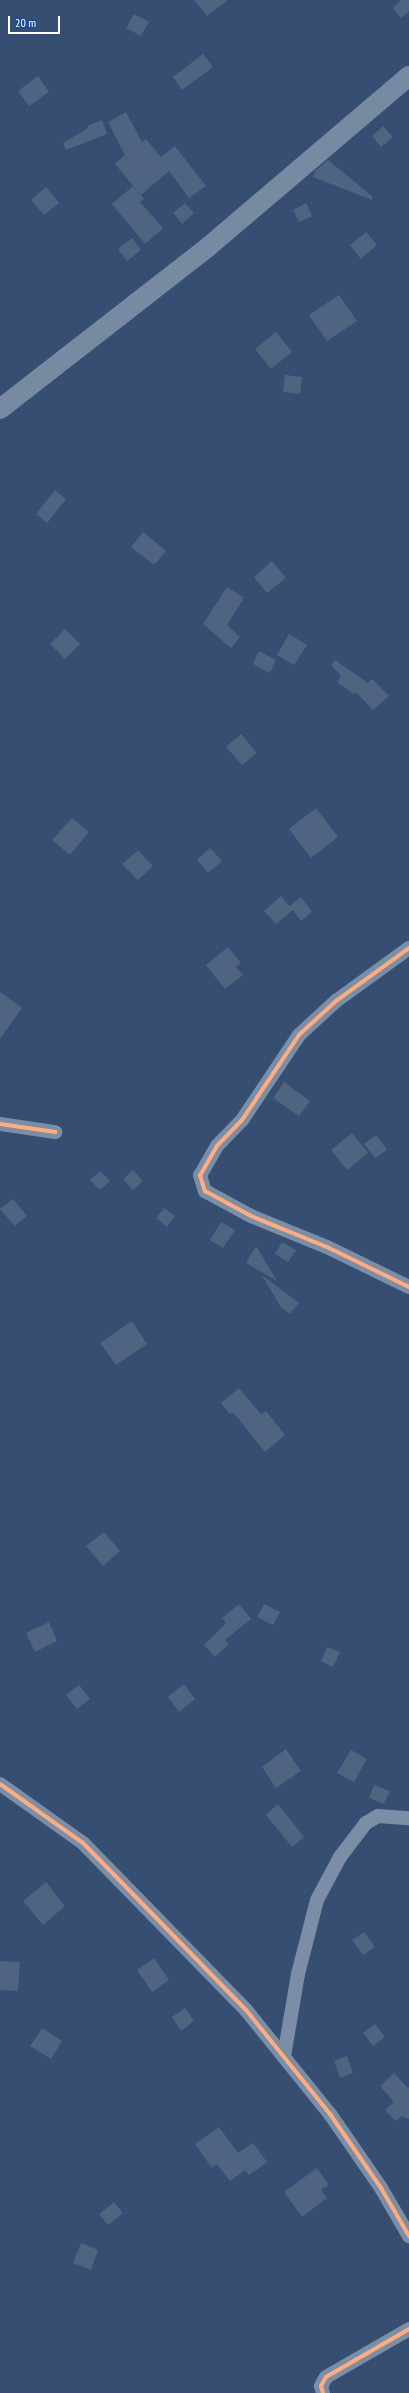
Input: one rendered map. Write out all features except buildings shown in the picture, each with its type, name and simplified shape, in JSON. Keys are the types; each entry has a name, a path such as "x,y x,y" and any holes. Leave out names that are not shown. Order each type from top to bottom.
{"main road":[{"path":"0,409 208,247 345,133 409,76"}],"street":[{"path":"409,948 336,1001 299,1035 242,1120 218,1146 200,1175 205,1191 251,1216 327,1247 409,1287"},
{"path":"0,1124 55,1132"},
{"path":"0,1784 83,1843 246,2010 330,2114 381,2188 409,2236"},
{"path":"284,2056 298,1974 317,1900 340,1857 366,1823 378,1816 409,1818"},
{"path":"323,2393 321,2386 326,2376 409,2329"}],"cycle path":[{"path":"409,948 336,1001 299,1035 242,1120 217,1146 200,1175 205,1191 251,1216 327,1247 409,1287"},
{"path":"0,1124 55,1132"},
{"path":"0,1784 83,1843 246,2010 330,2114 381,2188 409,2236"},
{"path":"323,2393 321,2386 326,2377 409,2329"}]}
